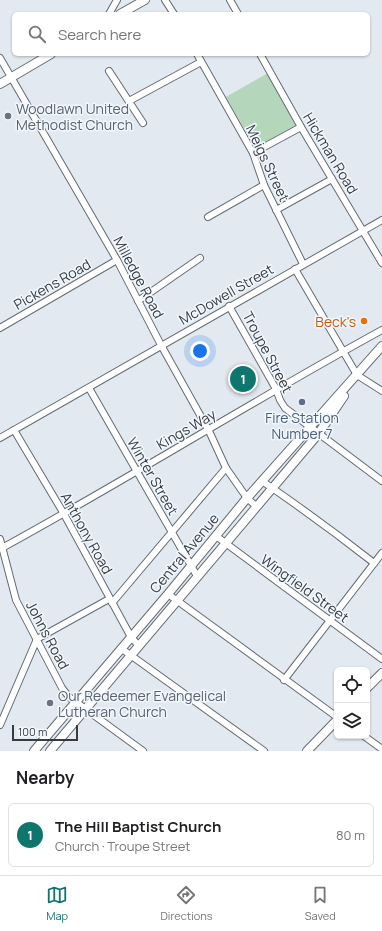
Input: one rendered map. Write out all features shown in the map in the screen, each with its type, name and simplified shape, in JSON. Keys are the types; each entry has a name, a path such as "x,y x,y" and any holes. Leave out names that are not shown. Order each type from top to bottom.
{"main road":[{"path":"124,12 145,0"},
{"path":"0,84 48,56"},
{"name":"Central Avenue","path":"34,751 122,649 247,498 310,426 358,375 382,346"},
{"name":"Central Avenue","path":"50,751 319,433 358,375"},
{"path":"370,685 382,673"},
{"path":"307,751 334,721"}],"street":[{"path":"109,12 117,0"},
{"path":"165,0 173,12"},
{"path":"230,0 237,12"},
{"name":"Meigs Street","path":"198,56 253,154 264,185 303,264"},
{"name":"Hickman Road","path":"261,56 301,128 382,263"},
{"name":"Milledge Road","path":"0,58 117,260 162,345 210,430 226,468 247,498 256,506"},
{"path":"129,101 201,62"},
{"path":"109,71 143,123"},
{"path":"253,154 301,128"},
{"path":"276,210 332,179"},
{"path":"208,217 264,185"},
{"name":"McDowell Street","path":"0,438 382,220"},
{"path":"138,301 200,258"},
{"name":"Pickens Road","path":"0,328 117,260"},
{"path":"295,269 342,352 358,375 382,391"},
{"name":"Troupe Street","path":"229,306 276,389 285,408 382,481"},
{"name":"Kings Way","path":"2,548 210,430 276,389 382,330"},
{"name":"Winter Street","path":"89,388 197,576"},
{"name":"Anthony Road","path":"14,430 64,514 110,601 131,637 139,646"},
{"path":"0,725 37,639 110,601 172,533 226,468"},
{"path":"262,481 300,510 325,525 374,563"},
{"name":"Wingfield Street","path":"216,536 382,659"},
{"name":"Johns Road","path":"0,539 16,600 62,688 69,697 143,751"},
{"path":"284,680 382,553"},
{"path":"168,594 334,716"},
{"path":"122,649 264,751"},
{"path":"368,739 382,749"}],"green space":[{"path":"268,73 296,125 255,148 226,97"}],"place":[{"name":"Woodlawn United Methodist Church","path":"8,116"},
{"name":"Beck's","path":"364,321"},
{"name":"The Hill Baptist Church","path":"243,379"},
{"name":"Fire Station Number 7","path":"302,402"},
{"name":"Our Redeemer Evangelical Lutheran Church","path":"50,703"}]}
